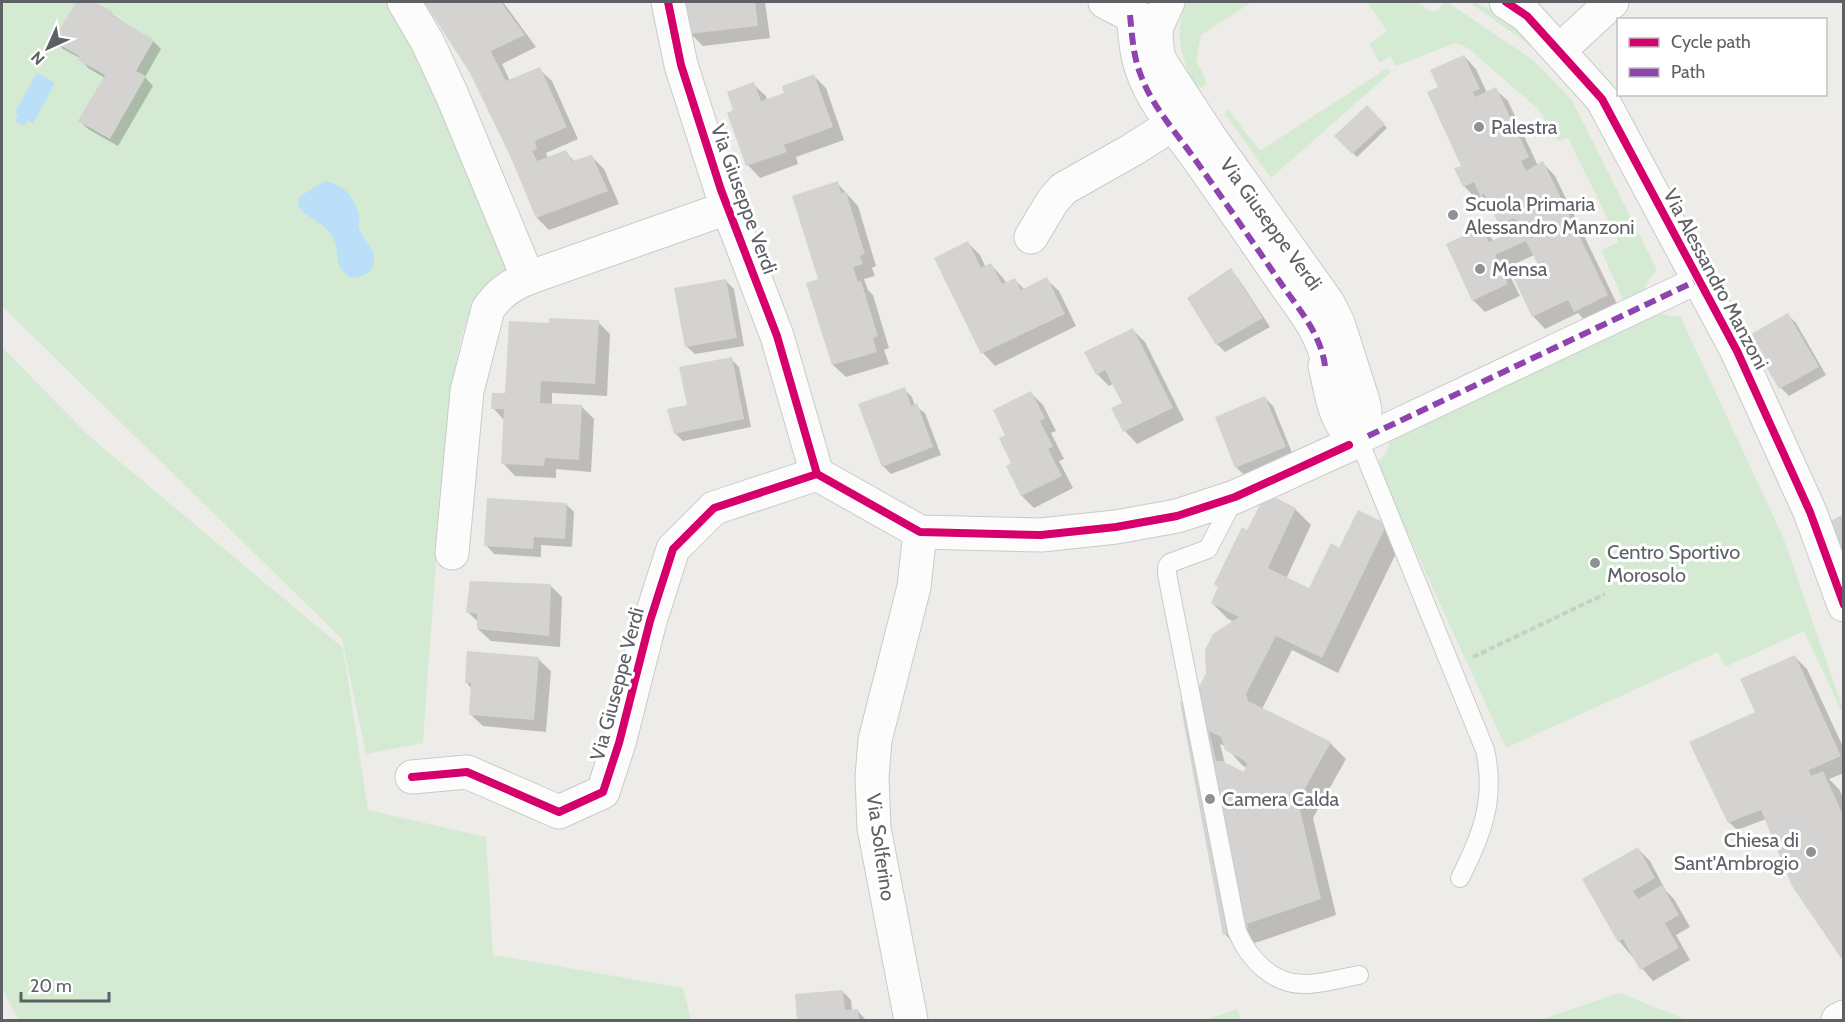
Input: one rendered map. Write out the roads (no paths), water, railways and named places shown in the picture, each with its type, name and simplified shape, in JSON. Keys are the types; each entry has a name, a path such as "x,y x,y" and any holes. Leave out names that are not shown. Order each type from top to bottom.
{"street":[{"path":"404,2 428,43 452,94 528,278"},
{"name":"Via Giuseppe Verdi","path":"412,777 466,772 559,812 603,792 619,743 650,621 673,549 714,508 817,474 777,336 727,208 681,65 668,2"},
{"path":"1560,50 1612,2"},
{"name":"Via Alessandro Manzoni","path":"1523,6 1602,99 1737,351 1810,512 1844,605"},
{"name":"Via Giuseppe Verdi","path":"1140,11 1156,37 1158,56 1181,119 1334,312 1365,410 1359,440"},
{"path":"1030,237 1063,189 1181,119 1240,223 1321,346 1336,413 1343,427 1359,440"},
{"path":"452,553 467,391 488,309 513,284 727,208"},
{"path":"817,474 920,532 1041,535 1084,531 1177,516 1235,497 1698,280"},
{"name":"Via Solferino","path":"911,1020 874,828 872,777 875,740 914,587 920,532"},
{"path":"1838,1020 1844,1017"}],"lane":[{"path":"1359,440 1480,734 1487,757 1489,789 1487,814 1460,878"},
{"path":"1235,497 1208,549 1170,563 1167,567 1167,574 1237,931 1250,955 1275,977 1307,984 1359,975"}],"water":[{"path":"37,73 55,83 33,123 28,120 24,126 15,121 18,114 15,112"},
{"path":"325,181 343,189 351,197 357,208 359,229 374,256 371,270 358,277 352,278 341,269 330,233 298,206 299,197"}],"place":[{"name":"Palestra","path":"1479,127"},
{"name":"Scuola Primaria Alessandro Manzoni","path":"1453,215"},
{"name":"Mensa","path":"1480,269"},
{"name":"Centro Sportivo Morosolo","path":"1595,563"},
{"name":"Camera Calda","path":"1210,799"},
{"name":"Chiesa di Sant'Ambrogio","path":"1811,852"}]}
